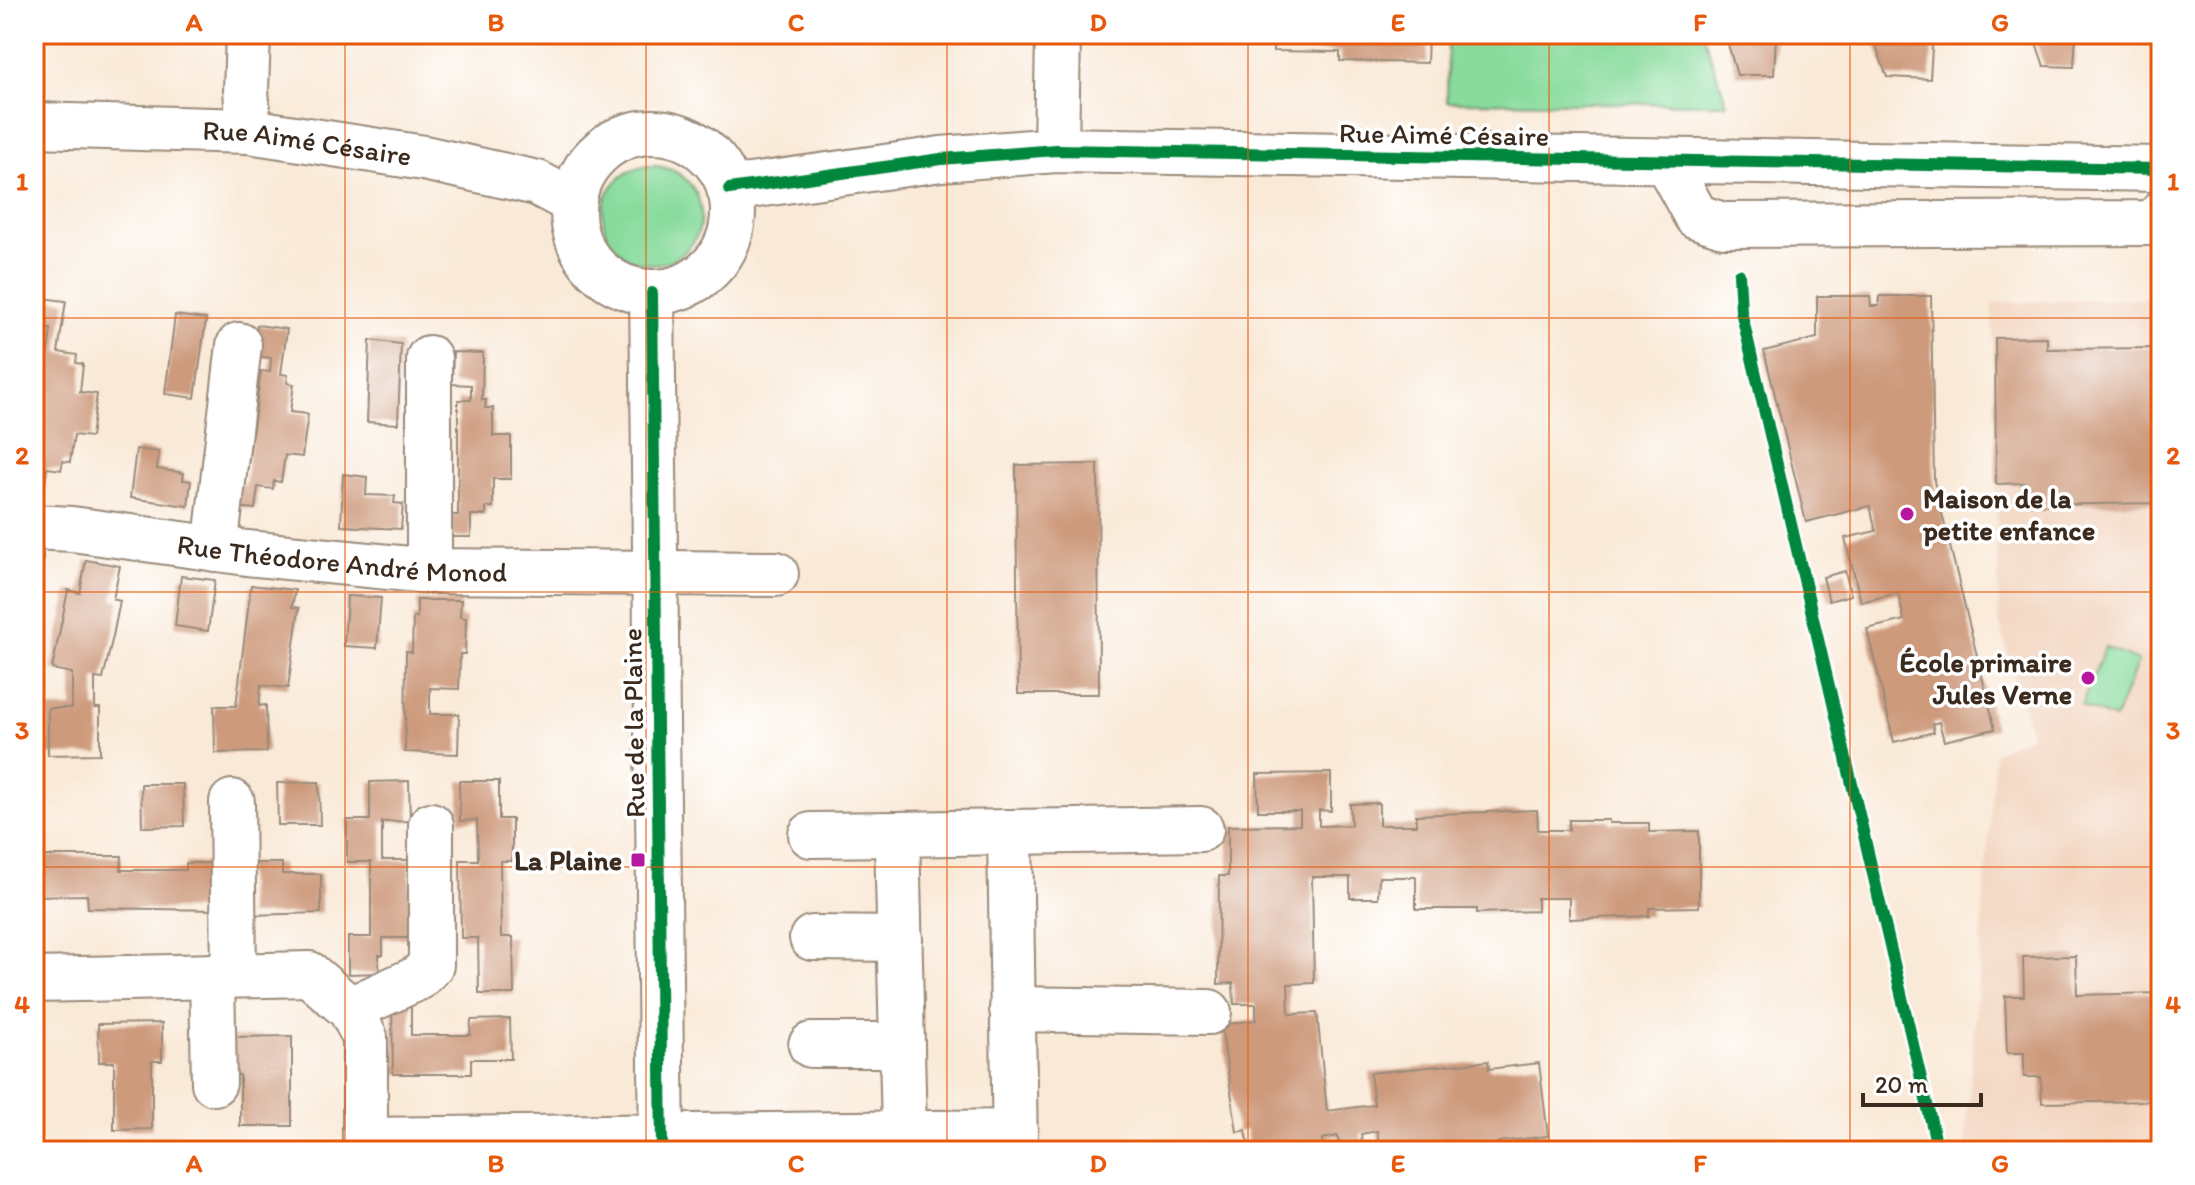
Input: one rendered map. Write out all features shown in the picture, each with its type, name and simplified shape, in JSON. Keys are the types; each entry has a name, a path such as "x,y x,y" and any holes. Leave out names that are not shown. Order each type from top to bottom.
{"street":[{"path":"248,34 246,90 249,131"},
{"path":"1056,150 1058,34"},
{"name":"Rue Aimé Césaire","path":"34,125 249,131 424,158 537,183 573,202"},
{"path":"646,132 673,134 698,146 717,164 729,189 733,214 729,238 717,261 699,278 677,289 652,293 626,288 602,274 584,254 574,229 573,202 582,176 598,154 620,139 646,132"},
{"name":"Rue Aimé Césaire","path":"729,189 941,159 1056,150 2161,169"},
{"path":"1666,161 1696,216 1723,225 2156,223 2161,214"},
{"name":"Rue de la Plaine","path":"652,293 662,1144"},
{"path":"215,549 239,345"},
{"path":"429,358 429,571"},
{"name":"Rue Théodore André Monod","path":"34,527 429,571 776,574"},
{"path":"214,1083 232,802"},
{"path":"350,1009 418,978 431,965 431,825"},
{"path":"811,835 1201,829"},
{"path":"34,980 309,974 350,1009 365,1037 365,1146 662,1144 904,1133 1015,1141 1010,832"},
{"path":"897,834 904,1133"},
{"path":"812,938 900,939"},
{"path":"1012,1009 1209,1012"},
{"path":"811,1045 902,1045"}],"shaded area":[{"name":"École primaire Jules Verne","path":"2161,298 2161,1151 1965,1151 1995,752 2031,735 1999,621 1992,303"}],"green space":[{"path":"1448,34 1703,34 1727,104 1447,102"},
{"path":"652,166 671,170 686,181 697,196 701,215 697,234 686,249 671,260 652,264 633,260 618,249 607,234 603,215 607,196 618,181 633,170"},
{"path":"2105,647 2138,661 2115,719 2081,706"}],"building":[{"path":"1274,34 1428,34 1427,63 1340,61 1340,52 1273,51"},
{"path":"1725,34 1776,34 1774,75 1737,75"},
{"path":"1872,34 1928,34 1932,47 1930,79 1887,77"},
{"path":"2033,34 2076,34 2074,67 2044,66"},
{"name":"Maison de la petite enfance","path":"1817,296 1870,296 1871,306 1879,306 1880,296 1931,296 1934,481 1995,729 1944,741 1939,722 1932,724 1934,732 1894,742 1867,629 1904,620 1898,593 1861,602 1845,538 1876,531 1870,506 1806,522 1764,351 1817,338"},
{"path":"34,297 66,301 58,352 77,355 76,363 83,364 80,392 97,394 91,437 74,435 70,462 63,461 61,470 47,468 44,490 34,488 34,467 51,329 34,327"},
{"path":"175,315 206,319 195,398 165,394"},
{"path":"257,325 287,329 281,374 288,375 287,383 294,384 290,412 308,414 302,457 285,455 281,482 274,481 273,489 258,487 255,509 236,507 238,484 245,485 261,371 270,372 271,358 253,356"},
{"path":"2047,337 2047,349 2161,348 2161,503 2029,505 2028,483 1996,484 1995,338"},
{"path":"370,340 401,344 398,424 367,422"},
{"path":"453,352 483,353 482,400 486,400 485,408 493,408 493,436 511,436 511,479 493,479 493,507 486,507 486,515 471,515 471,537 452,537 452,515 458,515 458,400 471,400 471,385 452,384"},
{"path":"136,449 159,452 157,469 184,473 183,480 191,481 188,506 130,498"},
{"path":"1098,464 1099,694 1018,694 1016,465"},
{"path":"343,474 367,477 366,495 395,496 394,503 403,504 401,529 341,526"},
{"path":"34,554 43,554 43,588 34,588"},
{"path":"86,560 120,566 113,599 120,601 113,636 103,679 95,678 95,708 100,708 100,754 48,755 48,708 72,708 72,673 52,669 68,590 80,593"},
{"path":"1845,571 1851,595 1829,601 1823,577"},
{"path":"181,576 215,580 208,631 175,626"},
{"path":"251,585 295,590 292,607 299,608 288,688 261,685 259,706 266,705 267,752 215,753 214,706 236,706"},
{"path":"347,596 381,598 377,648 344,646"},
{"path":"417,600 461,600 460,617 466,618 465,654 460,654 459,689 430,688 430,714 459,714 458,754 405,752 406,651 412,652"},
{"path":"1331,773 1331,811 1319,810 1319,826 1351,825 1350,804 1379,803 1379,825 1416,825 1416,815 1537,810 1538,830 1569,830 1569,820 1609,820 1609,823 1649,823 1649,832 1699,831 1699,907 1649,908 1649,916 1569,919 1569,898 1537,898 1537,911 1477,913 1477,909 1416,909 1416,877 1379,877 1378,898 1350,898 1350,877 1312,877 1314,983 1288,984 1289,1014 1317,1013 1327,1111 1374,1105 1370,1073 1488,1061 1489,1069 1539,1063 1548,1136 1498,1142 1499,1151 1380,1151 1377,1131 1361,1134 1363,1151 1340,1151 1338,1136 1322,1139 1323,1151 1249,1151 1246,1130 1237,1132 1221,1025 1256,1020 1256,1004 1234,1004 1233,983 1218,984 1219,876 1228,876 1228,826 1300,825 1300,811 1258,811 1257,774"},
{"path":"409,781 410,821 382,822 382,860 410,860 411,938 383,938 379,973 348,974 348,937 371,937 371,862 347,862 347,820 370,820 370,782"},
{"path":"459,781 499,781 499,819 512,819 512,861 500,861 501,937 513,937 514,994 479,994 478,938 461,938 460,860 478,860 477,820 460,821"},
{"path":"319,782 320,825 278,825 277,783"},
{"path":"141,784 183,784 184,826 142,827"},
{"path":"34,856 122,856 121,870 186,870 186,863 220,863 221,910 88,908 87,895 34,896"},
{"path":"247,863 282,863 282,874 321,874 321,913 248,915"},
{"path":"2076,956 2077,995 2161,993 2161,1089 2149,1089 2149,1101 2042,1103 2041,1077 2024,1077 2024,1053 2007,1053 2005,996 2024,996 2023,957"},
{"path":"392,1002 411,1002 411,1035 470,1035 471,1020 510,1019 511,1059 471,1059 471,1074 393,1074"},
{"path":"162,1023 162,1061 152,1061 152,1129 114,1130 114,1062 99,1062 98,1024"},
{"path":"292,1036 292,1126 240,1126 240,1075 224,1074 224,1037"}],"cycle path":[{"path":"729,189 941,159 1056,150 2161,169"},
{"path":"1739,274 1741,311 1938,1151"},
{"path":"652,293 662,1151"}],"place":[{"name":"Maison de la petite enfance","path":"1907,514"},
{"name":"École primaire Jules Verne","path":"2088,678"},
{"name":"La Plaine","path":"638,860"}]}
